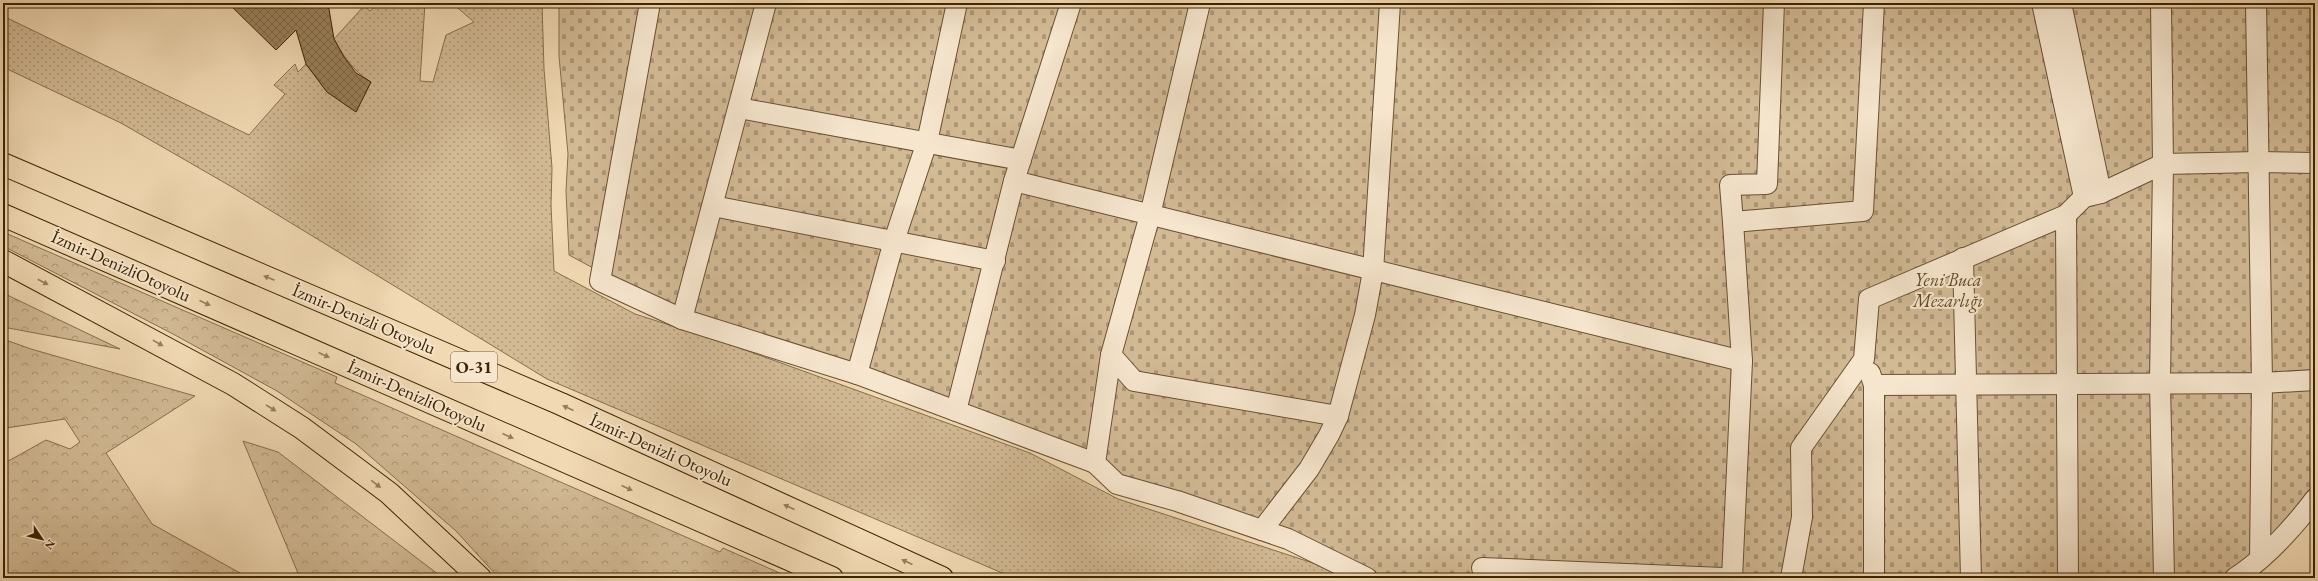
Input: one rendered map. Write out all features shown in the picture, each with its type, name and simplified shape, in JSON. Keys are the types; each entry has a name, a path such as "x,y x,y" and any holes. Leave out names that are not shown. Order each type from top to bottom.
{"highway":[{"name":"İzmir-Denizli Otoyolu","path":"3,164 561,404 942,578"},
{"name":"İzmir-DenizliOtoyolu","path":"3,214 832,578"},
{"path":"3,261 233,384 302,428 389,493 480,578"}],"lane":[{"path":"650,3 600,281 682,318 857,374 1095,463 1117,484 1177,501 1288,539 1367,578"},
{"path":"682,318 766,3"},
{"path":"857,374 894,241 927,142 957,3"},
{"path":"956,411 1014,181 1071,3"},
{"path":"1095,463 1111,355 1150,215 1200,3"},
{"path":"1262,530 1309,469 1329,435 1338,416 1365,315 1373,271 1390,3"},
{"path":"1732,578 1742,361 1730,185 1767,184 1774,3"},
{"path":"1733,222 1863,211 1874,3"},
{"path":"2042,3 2092,195"},
{"path":"2061,3 2092,195"},
{"path":"2161,3 2163,164 2160,383 2164,578"},
{"path":"2256,3 2262,383 2260,559"},
{"path":"739,108 1021,160"},
{"path":"1874,578 1874,385 1864,359 1869,299 2066,215 2092,195 2163,164 2258,162 2315,163"},
{"path":"1014,181 1373,271 1742,361"},
{"path":"713,206 995,261"},
{"path":"2066,215 2068,578"},
{"path":"1963,258 1971,578"},
{"path":"1111,355 1134,381 1338,416"},
{"path":"1792,578 1802,517 1801,448 1864,359"},
{"path":"1874,385 2262,383 2315,380"},
{"path":"2234,578 2260,559 2303,514 2315,499"},
{"path":"1482,568 1723,578"}],"green space":[{"path":"379,3 425,3 420,81 433,82 446,35 474,22 452,3 542,3 544,69 552,168 551,205 554,271 635,314 723,342 1030,453 1118,499 1322,566 1343,578 1014,578 547,379 232,187 121,123 3,67 3,16 249,135 285,94 274,85 295,64 298,72 306,64 327,92 356,112 371,82 359,73 350,63 341,52 334,39 364,6 370,11"},
{"name":"Yeni Buca Mezarlığı","path":"559,3 2315,3 2315,487 2283,529 2248,561 2225,578 1383,578 1325,546 1125,480 649,298 569,255 566,191 568,154 559,56"},
{"path":"3,232 337,377 335,383 720,552 723,548 791,578 499,578 456,531 356,444 277,391 173,334 3,246"},
{"path":"3,293 120,349 3,327"},
{"path":"3,339 31,349 195,396 106,453 152,524 249,578 4,578 3,464 46,440 70,449 80,442 65,419 6,428 3,413"},
{"path":"243,441 278,452 443,578 300,578"}],"building":[{"path":"228,3 328,3 334,39 344,57 356,73 371,82 356,112 327,92 306,64 296,30 276,50"}]}
